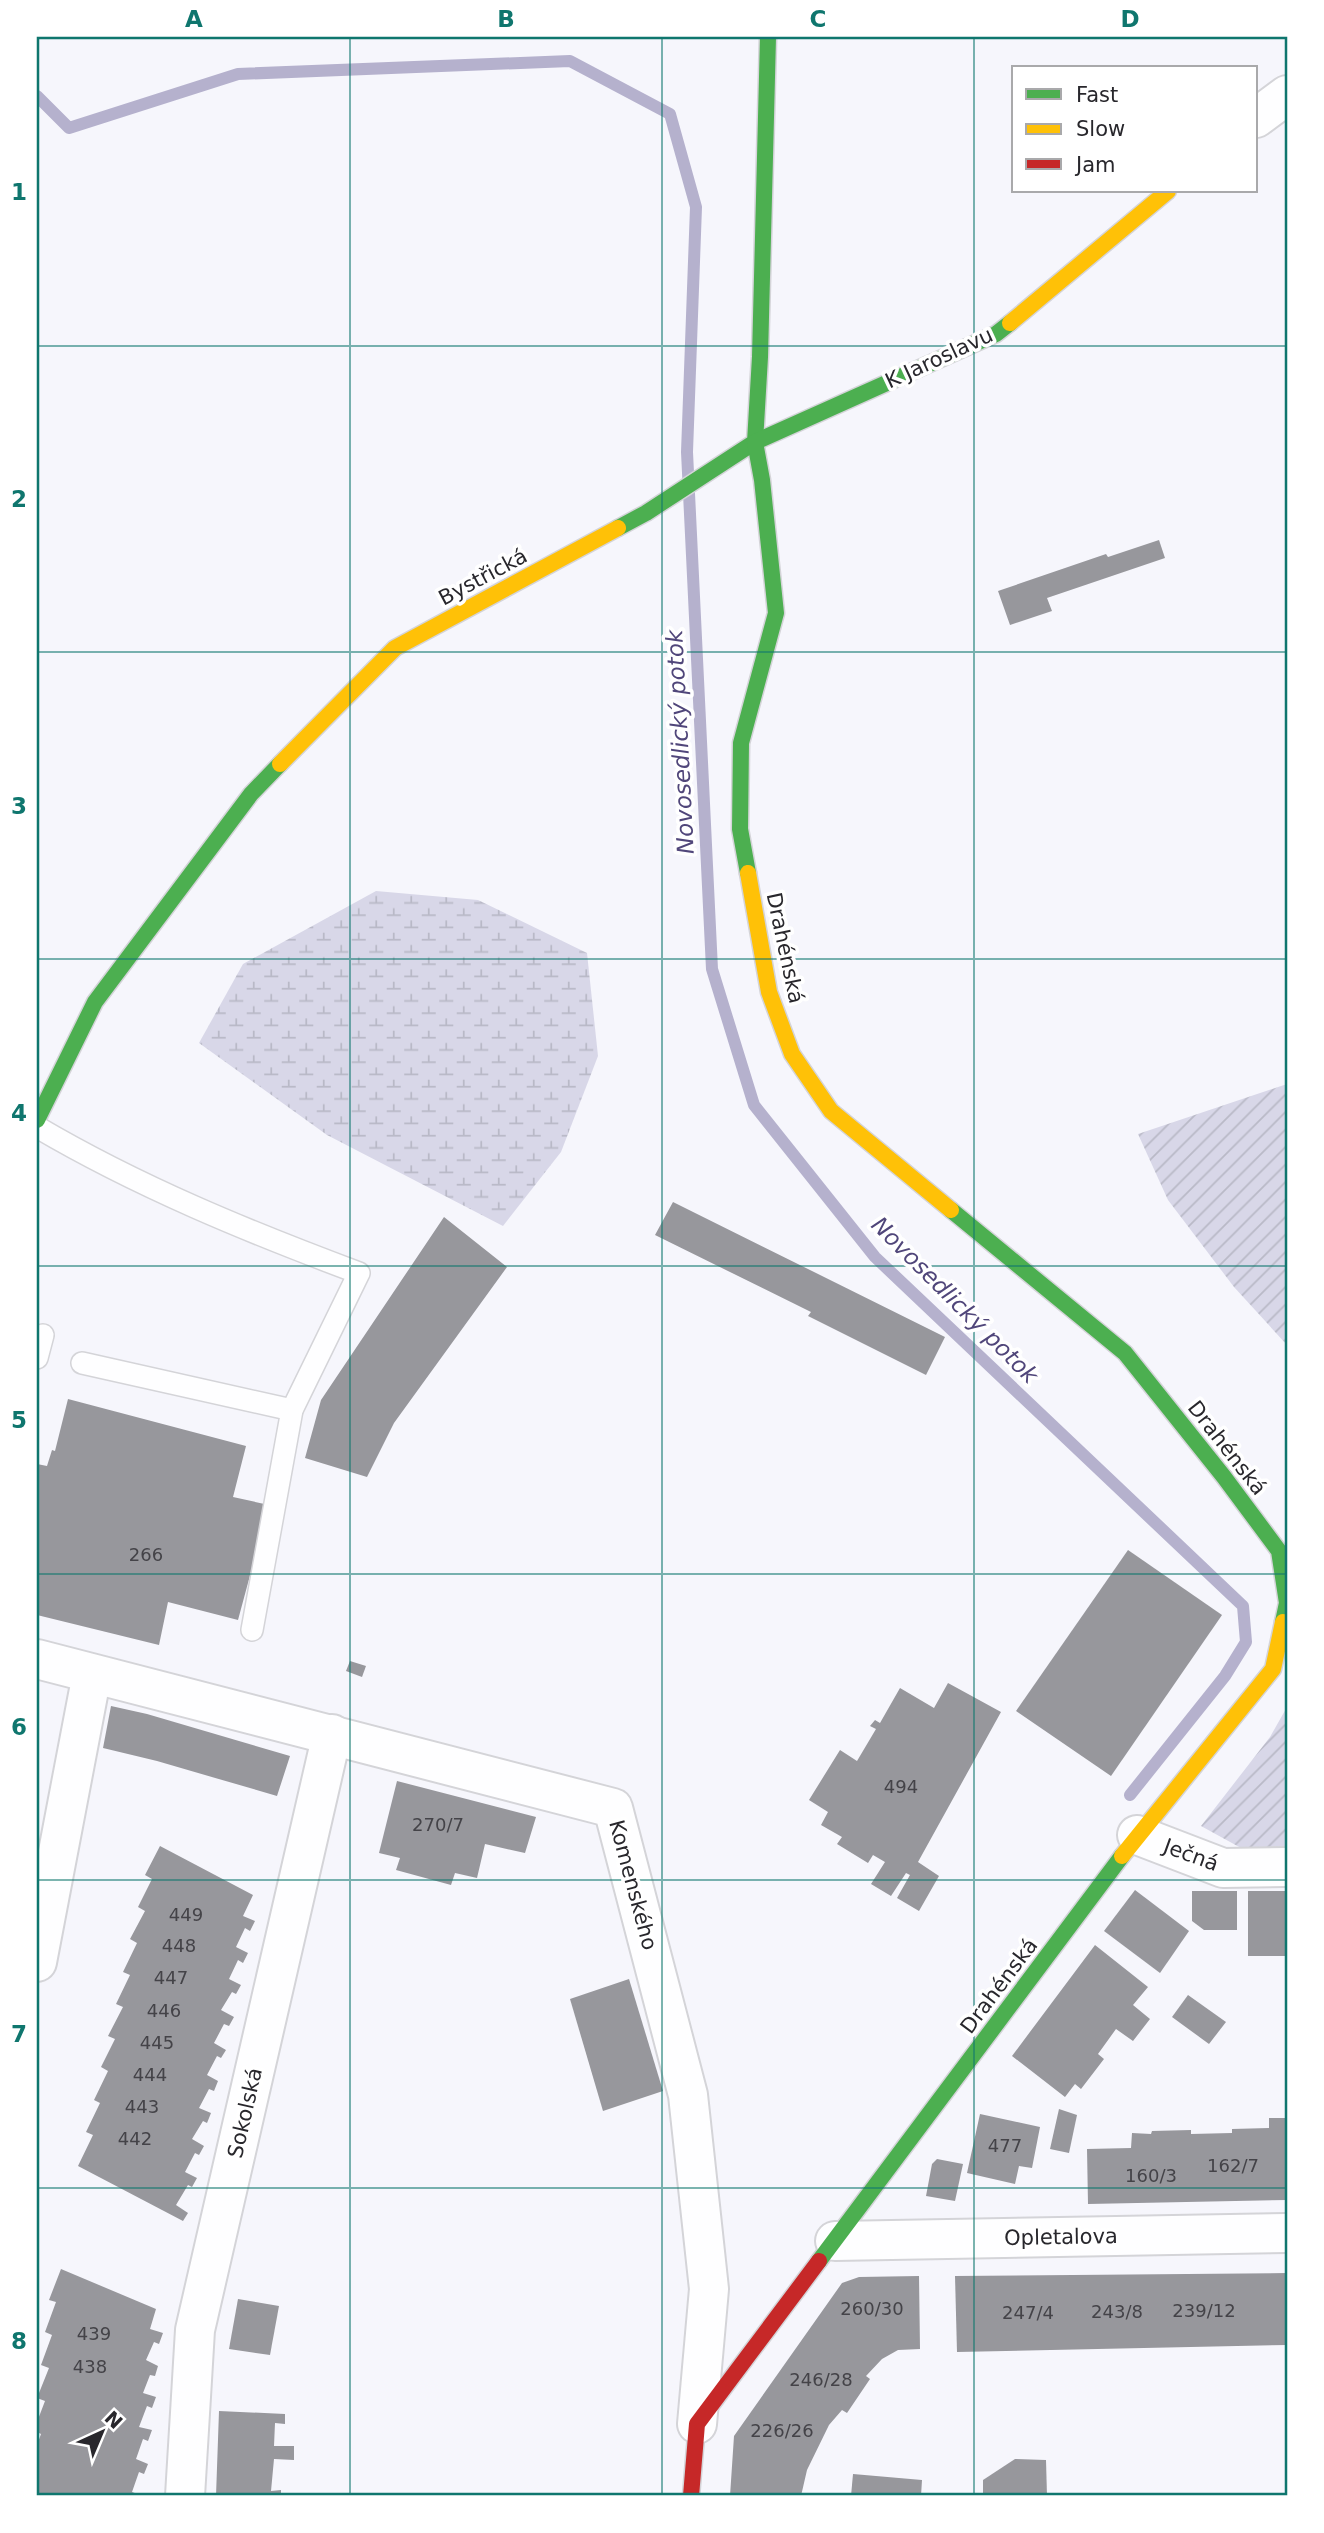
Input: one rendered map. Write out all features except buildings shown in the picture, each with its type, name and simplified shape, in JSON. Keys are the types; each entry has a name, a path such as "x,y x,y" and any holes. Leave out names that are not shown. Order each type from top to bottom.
{"street":[{"path":"755,442 760,356 768,37"},
{"path":"1258,117 1287,95"},
{"name":"K Jaroslavu","path":"755,442 996,334 1167,192"},
{"name":"Bystřická","path":"37,1120 95,1002 251,794 395,648 646,513 755,442"},
{"name":"Drahénská","path":"697,2424 1138,1835 1273,1669 1287,1604 1279,1552 1224,1477 1125,1353 831,1111 792,1054 769,992 740,829 741,743 776,613 762,480 755,442"},
{"name":"Komenského","path":"37,1659 613,1808 688,2095 709,2288 697,2424"},
{"path":"37,1962 92,1674"},
{"name":"Sokolská","path":"185,2496 195,2330 332,1734"},
{"name":"Ječná","path":"1138,1835 1223,1868 1287,1867"},
{"name":"Opletalova","path":"835,2241 1287,2233"},
{"path":"691,2496 697,2424"}],"lane":[{"path":"37,1127 82,1154 256,1235 359,1273 292,1410 252,1630"},
{"path":"37,1358 43,1335"},
{"path":"82,1363 292,1410"}],"green space":[{"path":"376,891 478,900 587,953 598,1056 561,1152 503,1226 327,1135 199,1043 243,964"},
{"path":"1287,1084 1287,1345 1234,1287 1168,1200 1138,1134"},
{"path":"1287,1707 1287,1848 1241,1848 1201,1826 1270,1737"}],"waterway":[{"name":"Novosedlický potok","path":"37,96 69,128 238,74 570,61 670,114 696,207 687,452 712,969 754,1105 875,1257 1243,1606 1246,1642 1225,1676 1130,1795"}],"traffic: fast":[{"path":"618,528 646,513 755,442 760,357 768,37"},
{"path":"748,873 740,829 741,743 776,613 762,480 755,442 996,334 1010,323"},
{"path":"37,1120 95,1002 251,794 280,764"},
{"path":"951,1210 1125,1353 1279,1551 1287,1603 1283,1622"},
{"path":"819,2261 1122,1856"}],"traffic: slow":[{"path":"1010,323 1167,192"},
{"path":"280,764 395,648 618,528"},
{"path":"748,873 769,992 792,1054 831,1111 951,1210"},
{"path":"1122,1856 1273,1669 1283,1622"}],"traffic: jam":[{"path":"691,2496 697,2424 819,2261"}]}
